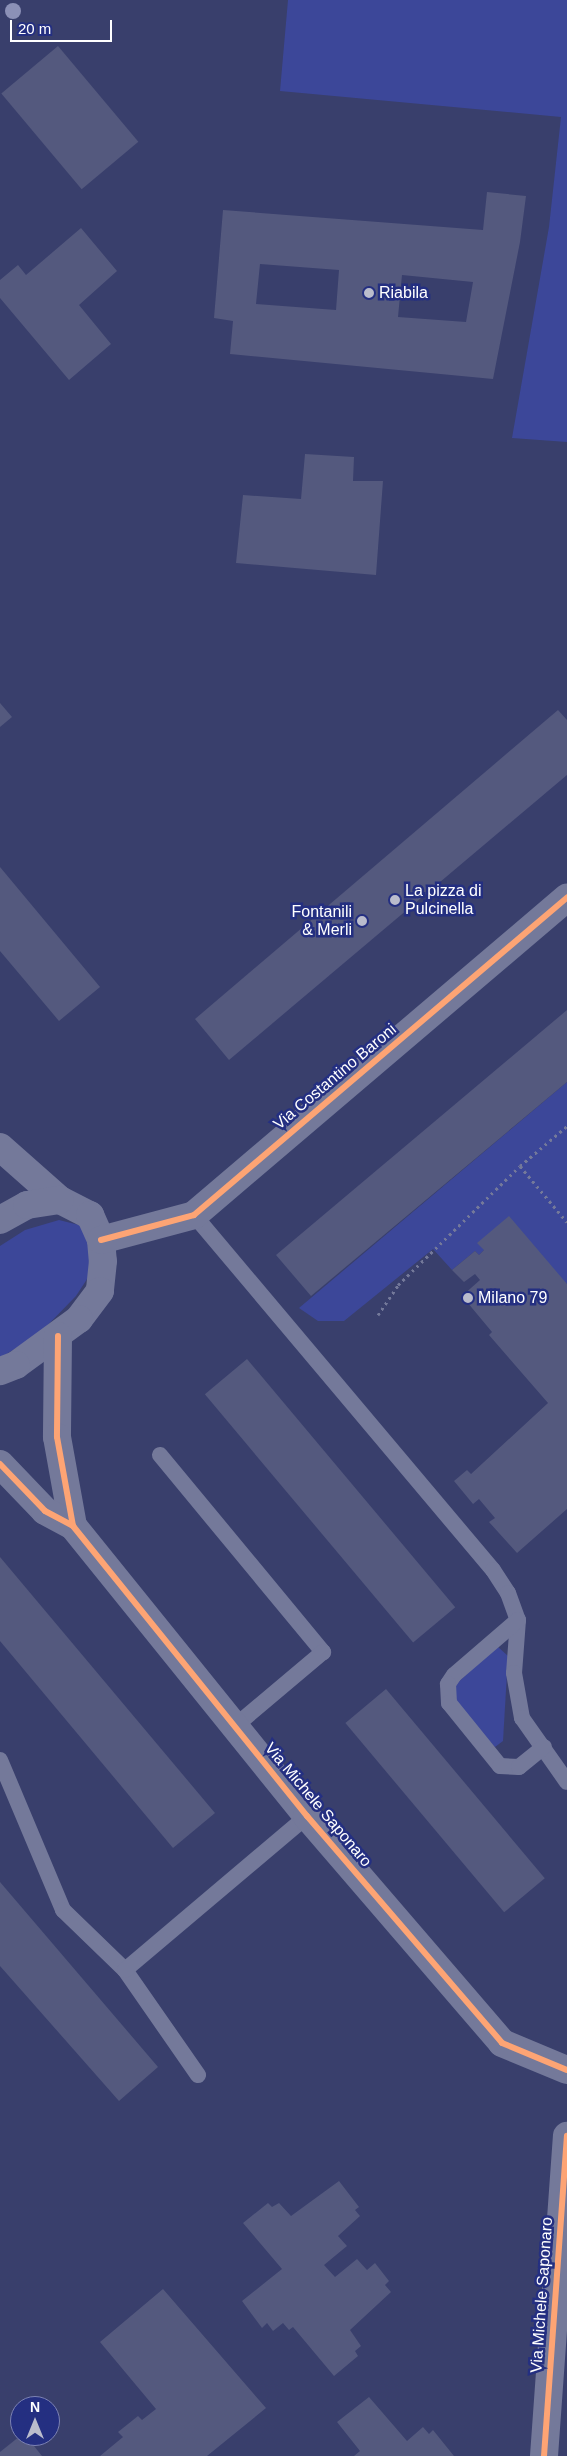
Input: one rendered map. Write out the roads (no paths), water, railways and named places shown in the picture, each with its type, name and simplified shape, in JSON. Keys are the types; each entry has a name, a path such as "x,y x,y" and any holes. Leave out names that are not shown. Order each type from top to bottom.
{"street":[{"name":"Via Costantino Baroni","path":"101,1240 194,1215 567,898"},
{"path":"0,1147 60,1200 90,1215 101,1240 103,1261 100,1291 79,1319 16,1365 0,1371"},
{"path":"0,1220 27,1205 60,1200"},
{"name":"Via Michele Saponaro","path":"58,1336 57,1437 73,1526"},
{"name":"Via Michele Saponaro","path":"0,1464 44,1511 73,1526 308,1816 502,2043 567,2070"},
{"name":"Via Michele Saponaro","path":"544,2456 567,2136"}],"lane":[{"path":"194,1215 494,1570 508,1593 518,1620 514,1673 522,1718 567,1782"},
{"path":"160,1455 323,1652 235,1726"},
{"path":"518,1620 454,1676 448,1684 449,1704 500,1766 519,1767 544,1747"},
{"path":"0,1760 63,1910 125,1970 198,2075"},
{"name":"Via Michele Saponaro","path":"125,1970 308,1816"}],"place":[{"name":"Riabila","path":"369,293"},
{"name":"La pizza di Pulcinella","path":"395,900"},
{"name":"Fontanili & Merli","path":"362,921"},
{"name":"Milano 79","path":"468,1298"}]}
